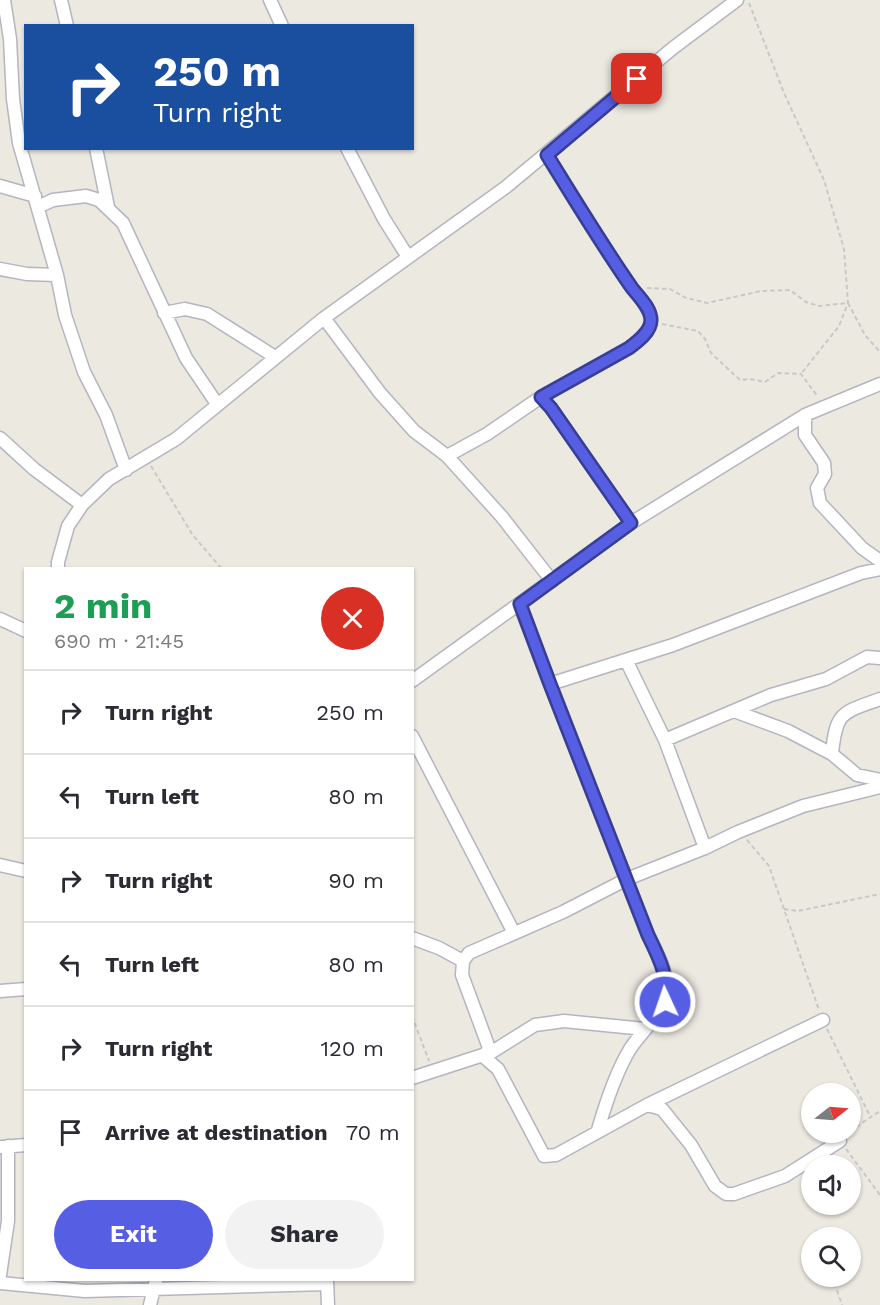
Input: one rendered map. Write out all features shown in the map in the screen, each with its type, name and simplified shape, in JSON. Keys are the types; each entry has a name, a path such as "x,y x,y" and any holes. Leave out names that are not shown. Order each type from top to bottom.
{"street":[{"path":"4,0 10,39 13,99 19,143 84,372 106,415 126,470"},
{"path":"61,0 67,24"},
{"path":"270,0 281,24"},
{"path":"58,567 68,526 82,505 109,479 176,439 324,318 547,155 673,48 737,0"},
{"path":"0,94 13,99"},
{"path":"96,150 108,207"},
{"path":"348,150 384,219 408,257"},
{"path":"447,456 487,434 541,397 629,348 642,338 649,327 651,319 647,308 608,253 547,155"},
{"path":"0,186 36,201 86,196 99,200 108,207 123,223 186,358 217,404"},
{"path":"0,269 27,274 57,275"},
{"path":"164,313 185,309 207,314 275,357"},
{"path":"324,318 387,401 414,431 447,456 502,517 552,581"},
{"path":"414,680 631,523 805,415 880,384"},
{"path":"541,397 631,523"},
{"path":"805,415 806,435 824,463 825,474 817,488 820,503 862,548 880,561"},
{"path":"0,438 34,469 82,505"},
{"path":"550,684 673,645 861,573 880,568"},
{"path":"520,604 648,935 662,965 667,987 665,1002 630,1049 607,1095 598,1130"},
{"path":"0,619 24,629"},
{"path":"665,740 771,695 826,679 867,657 880,658"},
{"path":"626,660 665,740 705,848"},
{"path":"832,754 834,731 845,712 880,699"},
{"path":"734,711 789,731 832,754 857,775 880,780"},
{"path":"414,740 513,933"},
{"path":"484,1057 489,1048 488,1043 462,975 463,961 469,953 563,912 627,879 705,848 738,832 803,806 880,787"},
{"path":"0,865 24,870"},
{"path":"414,940 439,948 463,961"},
{"path":"0,991 24,989"},
{"path":"414,1077 483,1055 498,1070 544,1156 556,1155 647,1105 823,1020"},
{"path":"484,1057 535,1025 564,1021 645,1029"},
{"path":"647,1105 662,1109 691,1145 715,1186 726,1194 734,1194 785,1176 837,1143"},
{"path":"0,1275 8,1221 4,1147 24,1145"},
{"path":"0,1283 85,1291 155,1285 327,1282 328,1305"},
{"path":"150,1305 155,1285"}],"path":[{"path":"748,0 784,93 824,180 844,249 848,303 865,335 880,352"},
{"path":"632,288 670,289 686,298 708,303 761,291 790,290 806,302 819,306 848,303"},
{"path":"801,374 839,326 848,303"},
{"path":"651,319 667,326 698,331 705,339 711,353 740,380 765,382 778,373 801,374"},
{"path":"801,374 825,406"},
{"path":"146,458 192,534 220,567"},
{"path":"738,832 769,866 823,1020 870,1116"},
{"path":"784,909 798,911 880,894"},
{"path":"414,1022 432,1071"},
{"path":"861,1123 880,1110"},
{"path":"841,1143 880,1195"},
{"path":"836,1287 842,1305"}],"route":[{"path":"637,79 547,155 608,253 647,308 651,319 649,327 642,338 629,348 541,397 631,523 520,604 648,935 662,965 667,987 665,1002"}]}
